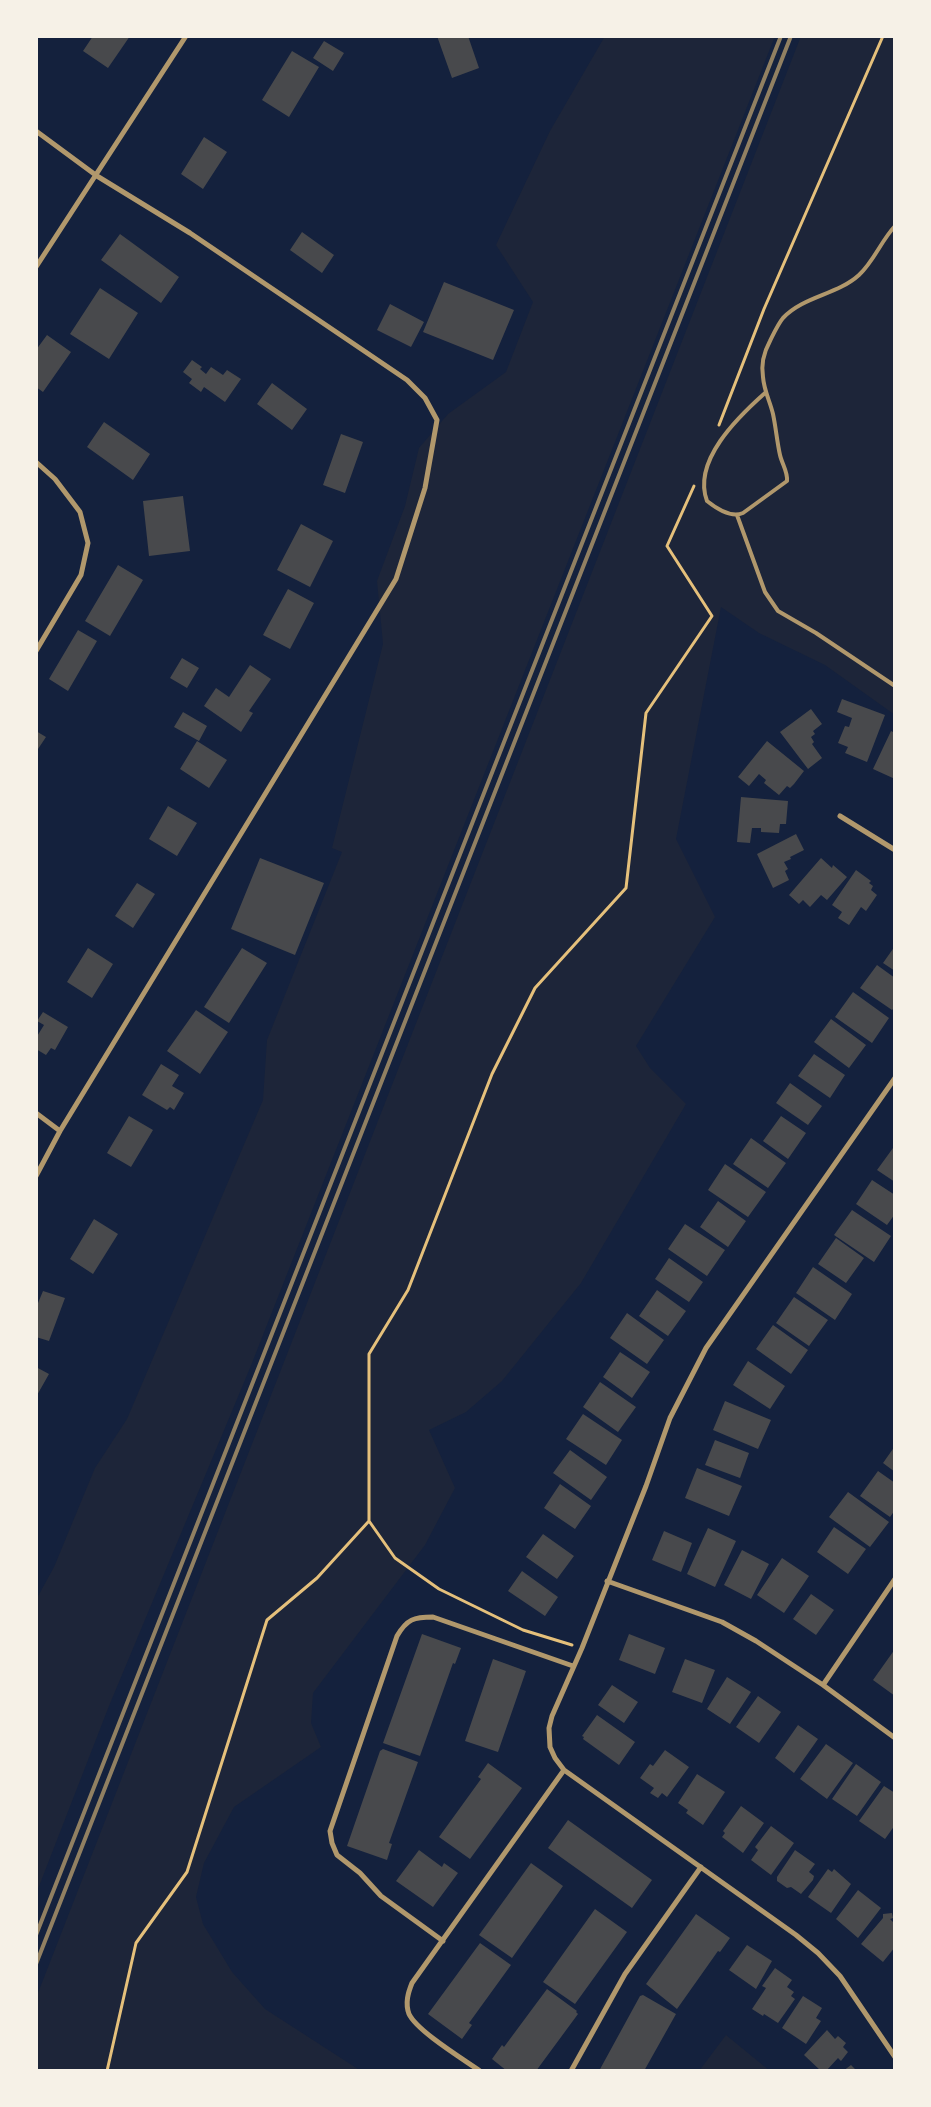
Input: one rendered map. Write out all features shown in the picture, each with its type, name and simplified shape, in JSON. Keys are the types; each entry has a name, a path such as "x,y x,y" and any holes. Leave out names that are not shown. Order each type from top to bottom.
{"street":[{"path":"36,267 97,176 186,36"},
{"path":"36,131 97,176 190,233 399,374 425,398 437,420 425,488 396,578 60,1131 36,1176"},
{"path":"36,462 55,479 80,512 88,542 81,575 36,651"},
{"path":"840,816 895,850"},
{"path":"895,1078 706,1348 670,1418 646,1486 549,1728 550,1747 564,1770 796,1935 818,1953 840,1976 895,2056"},
{"path":"36,1113 60,1131"},
{"path":"822,1685 895,1579"},
{"path":"606,1582 722,1622 756,1641 822,1685 895,1738"},
{"path":"443,1941 381,1896 360,1872 338,1855 332,1843 330,1831 397,1636 402,1627 409,1621 417,1617 434,1617 573,1666"},
{"path":"480,2071 421,2028 409,2013 407,2004 408,1994 412,1983 564,1770"},
{"path":"571,2071 625,1974 701,1867"}],"lane":[{"path":"765,393 744,413 718,444 709,462 704,483 707,501 724,511 736,515 748,510 787,481 787,475 780,455 773,414 765,393 762,362 768,344 783,318 795,308 848,284 870,263 884,238 895,226"},
{"path":"736,515 759,570 765,592 778,611 816,633 895,686"}],"path":[{"path":"718,428 764,309 883,36"},
{"path":"582,1648 523,1630 439,1589 395,1558 369,1521 369,1354 408,1290 492,1074 535,988 626,888 646,713 712,616 667,546 695,483"},
{"path":"107,2071 136,1943 187,1872 267,1620 317,1578 369,1521"}],"shaded area":[{"path":"605,36 775,36 250,1368 109,1706 36,1894 36,1600 54,1567 95,1468 127,1419 263,1100 267,1040 342,852 332,848 383,644 377,581 405,506 419,448 448,414 506,372 533,302 496,245 550,131"},
{"path":"801,36 895,36 895,715 825,665 759,633 721,607 676,839 715,917 636,1046 650,1068 686,1104 581,1283 502,1381 466,1412 429,1430 455,1488 425,1545 313,1693 311,1723 321,1747 234,1807 204,1863 196,1897 203,1924 232,1972 265,2009 361,2071 36,2071 36,1998"},
{"path":"726,2035 770,2071 699,2071"}],"building":[{"path":"93,36 130,36 108,68 83,51"},
{"path":"437,36 468,36 479,68 452,78"},
{"path":"324,41 344,53 333,71 313,58"},
{"path":"292,51 319,67 289,117 262,100"},
{"path":"204,137 227,152 203,189 181,174"},
{"path":"302,232 334,255 322,273 290,250"},
{"path":"120,234 179,277 161,303 101,260"},
{"path":"444,282 514,310 493,360 423,332"},
{"path":"100,288 138,313 109,359 70,334"},
{"path":"390,304 424,322 411,347 377,330"},
{"path":"47,335 71,352 43,392 36,387 36,350"},
{"path":"192,360 202,367 200,369 206,374 211,367 223,375 227,370 241,379 225,402 204,387 201,392 189,383 192,379 183,372"},
{"path":"272,383 307,409 292,430 257,404"},
{"path":"104,422 150,454 133,480 87,447"},
{"path":"341,434 363,442 345,493 323,485"},
{"path":"183,496 190,551 149,556 143,501"},
{"path":"301,524 333,541 310,587 277,570"},
{"path":"118,565 143,580 110,636 85,621"},
{"path":"288,589 314,603 290,649 263,635"},
{"path":"78,630 97,641 68,691 49,679"},
{"path":"182,658 199,668 187,688 170,678"},
{"path":"250,665 271,679 249,711 253,713 241,732 204,706 216,688 229,697"},
{"path":"842,699 885,715 867,762 845,753 848,747 838,743 845,726 849,727 852,718 837,712"},
{"path":"811,709 822,724 813,731 815,734 811,737 814,742 812,744 822,758 808,769 780,732"},
{"path":"183,712 207,726 199,741 174,727"},
{"path":"36,731 46,737 36,752"},
{"path":"891,731 895,733 895,779 873,769"},
{"path":"197,741 227,760 209,788 180,769"},
{"path":"767,741 804,771 790,788 787,786 779,795 764,783 766,780 759,774 749,786 738,777"},
{"path":"741,797 788,801 786,824 780,824 779,833 761,832 761,828 752,828 750,843 737,842"},
{"path":"168,806 197,823 177,856 149,839"},
{"path":"796,834 804,850 784,862 788,869 785,871 789,880 773,888 757,854"},
{"path":"260,858 324,883 295,955 231,929"},
{"path":"821,858 832,868 833,865 847,877 827,900 821,895 810,907 803,900 799,904 789,895"},
{"path":"856,870 871,881 869,883 873,886 871,890 877,895 866,911 861,907 849,925 838,918 842,912 832,905"},
{"path":"137,883 155,894 133,928 115,916"},
{"path":"895,946 895,971 883,963"},
{"path":"88,948 113,964 92,998 67,982"},
{"path":"242,948 267,963 229,1023 204,1007"},
{"path":"877,965 895,978 895,1007 892,1010 860,988"},
{"path":"853,992 889,1018 872,1043 835,1017"},
{"path":"196,1010 228,1032 200,1074 167,1051"},
{"path":"43,1012 68,1027 55,1050 51,1048 46,1055 36,1049 36,1038 44,1025 37,1021"},
{"path":"831,1019 866,1045 849,1068 814,1042"},
{"path":"814,1054 845,1075 830,1098 798,1076"},
{"path":"161,1064 179,1075 172,1086 184,1093 174,1110 170,1107 167,1110 142,1095"},
{"path":"790,1083 822,1106 808,1125 776,1103"},
{"path":"129,1116 153,1130 131,1167 107,1153"},
{"path":"781,1116 806,1133 788,1159 763,1141"},
{"path":"751,1138 786,1163 768,1188 733,1164"},
{"path":"893,1148 895,1149 895,1182 877,1170"},
{"path":"725,1164 766,1192 748,1217 708,1190"},
{"path":"872,1180 895,1195 895,1214 887,1225 856,1204"},
{"path":"718,1201 746,1221 728,1247 700,1227"},
{"path":"852,1210 891,1236 874,1262 834,1235"},
{"path":"94,1219 118,1234 93,1274 70,1259"},
{"path":"685,1224 725,1250 707,1276 668,1249"},
{"path":"836,1238 864,1258 846,1283 818,1264"},
{"path":"669,1258 703,1282 689,1302 655,1279"},
{"path":"813,1267 852,1294 835,1320 796,1293"},
{"path":"657,1290 686,1311 668,1336 639,1316"},
{"path":"43,1291 65,1298 49,1341 36,1337 36,1308"},
{"path":"794,1297 828,1320 809,1346 776,1323"},
{"path":"627,1313 664,1340 647,1364 610,1338"},
{"path":"773,1325 808,1350 791,1374 756,1349"},
{"path":"620,1352 650,1372 632,1398 603,1377"},
{"path":"748,1361 785,1386 770,1409 733,1385"},
{"path":"36,1367 49,1374 36,1397"},
{"path":"600,1382 636,1407 618,1432 583,1407"},
{"path":"725,1401 771,1420 758,1449 713,1430"},
{"path":"583,1414 622,1440 606,1465 566,1439"},
{"path":"715,1440 749,1453 740,1478 705,1465"},
{"path":"895,1446 895,1472 883,1463"},
{"path":"570,1450 607,1477 591,1500 553,1473"},
{"path":"697,1468 742,1486 729,1516 685,1498"},
{"path":"878,1471 895,1483 895,1510 890,1517 860,1496"},
{"path":"560,1484 591,1506 575,1529 544,1508"},
{"path":"848,1492 889,1522 870,1547 829,1517"},
{"path":"834,1527 866,1549 848,1574 817,1552"},
{"path":"708,1528 736,1541 715,1587 687,1574"},
{"path":"664,1531 692,1543 681,1572 652,1560"},
{"path":"543,1534 574,1556 557,1579 526,1557"},
{"path":"742,1550 769,1564 751,1599 724,1585"},
{"path":"782,1558 809,1576 784,1613 757,1595"},
{"path":"522,1571 558,1597 545,1616 508,1591"},
{"path":"811,1594 834,1610 816,1635 793,1619"},
{"path":"422,1634 461,1648 455,1664 453,1663 420,1756 383,1743"},
{"path":"629,1634 665,1648 655,1674 619,1660"},
{"path":"895,1649 895,1696 873,1680"},
{"path":"493,1659 526,1671 498,1752 465,1741"},
{"path":"685,1659 715,1670 702,1703 672,1692"},
{"path":"727,1677 751,1692 730,1724 707,1709"},
{"path":"612,1685 638,1702 624,1723 598,1705"},
{"path":"758,1696 781,1712 759,1743 736,1727"},
{"path":"597,1715 635,1742 619,1765 583,1739 584,1737 582,1736"},
{"path":"798,1725 818,1739 794,1773 775,1758"},
{"path":"826,1744 853,1763 827,1799 800,1779"},
{"path":"383,1749 418,1762 389,1843 392,1844 387,1860 347,1846 380,1751"},
{"path":"665,1750 689,1767 667,1797 662,1793 658,1798 650,1793 654,1788 640,1778 650,1764 653,1766"},
{"path":"488,1763 522,1788 470,1859 439,1837 481,1779 478,1777"},
{"path":"856,1764 881,1782 857,1816 832,1799"},
{"path":"697,1774 725,1792 703,1825 686,1813 688,1810 678,1803"},
{"path":"884,1786 895,1793 895,1825 885,1839 859,1821"},
{"path":"741,1806 764,1823 743,1853 722,1837 725,1833 723,1831"},
{"path":"568,1820 652,1880 632,1908 548,1848"},
{"path":"771,1826 794,1843 771,1875 751,1860 758,1850 755,1847"},
{"path":"419,1850 442,1867 444,1863 458,1873 433,1907 396,1881"},
{"path":"795,1850 815,1864 809,1872 814,1876 813,1880 801,1894 777,1881 777,1877"},
{"path":"531,1863 563,1886 512,1958 479,1935"},
{"path":"828,1869 832,1872 834,1869 851,1884 831,1913 808,1897"},
{"path":"858,1890 881,1908 858,1938 836,1919"},
{"path":"595,1909 627,1932 575,2004 543,1982"},
{"path":"892,1913 893,1918 890,1919 894,1923 895,1947 883,1962 861,1944 883,1918 883,1914"},
{"path":"696,1914 730,1938 720,1952 718,1951 677,2009 646,1984"},
{"path":"480,1943 511,1965 469,2023 472,2025 462,2039 428,2014"},
{"path":"747,1945 772,1961 756,1989 729,1970"},
{"path":"775,1968 792,1980 787,1987 794,1992 791,1996 795,1999 778,2023 752,2009 766,1988 762,1986"},
{"path":"547,1989 577,2011 578,2014 536,2071 507,2071 492,2059 502,2045 504,2047"},
{"path":"643,1995 676,2014 644,2071 599,2071 640,1996"},
{"path":"803,1996 822,2008 816,2018 821,2021 806,2044 782,2028"},
{"path":"827,2030 835,2039 838,2036 846,2043 843,2047 848,2052 841,2061 838,2058 826,2071 821,2071 804,2055"},
{"path":"851,2065 857,2071 843,2071"}],"railway":[{"path":"36,1935 781,36"},
{"path":"36,1964 791,36"}]}
